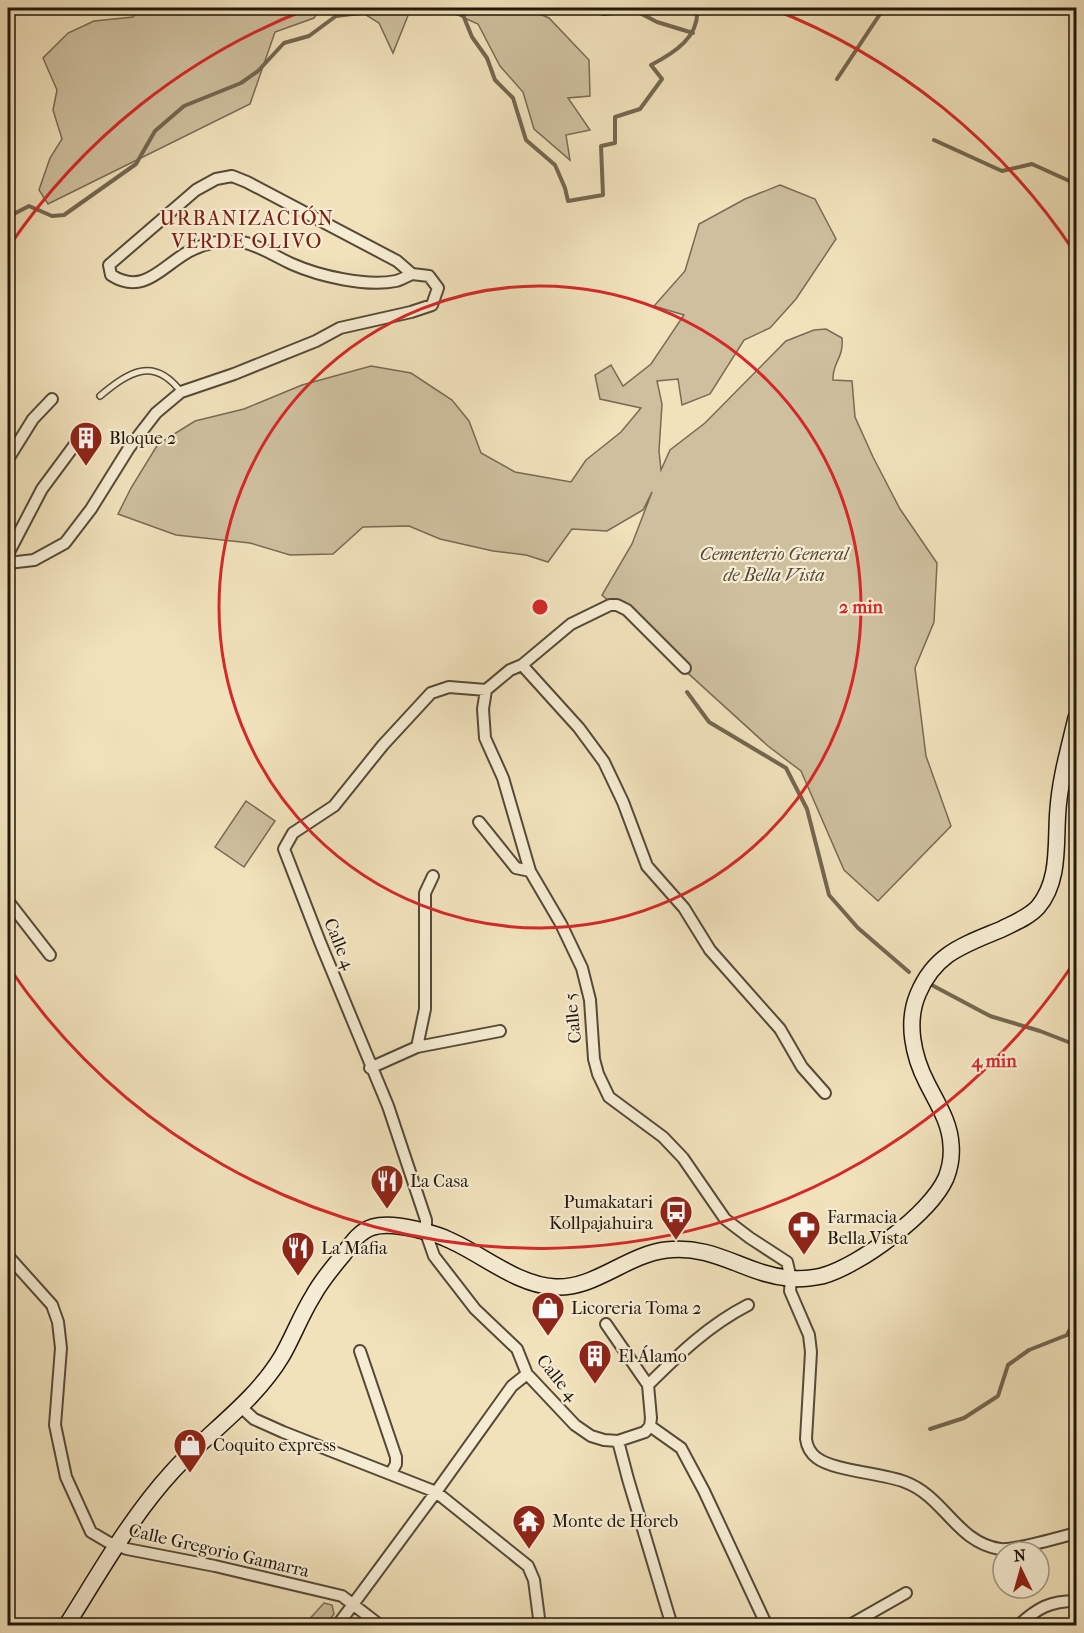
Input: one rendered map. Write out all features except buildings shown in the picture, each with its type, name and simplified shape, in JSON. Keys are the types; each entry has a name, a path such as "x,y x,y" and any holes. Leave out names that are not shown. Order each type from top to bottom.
{"main road":[{"path":"66,1626 117,1546 168,1476 241,1407 280,1359 312,1297 357,1236 370,1227 388,1225 447,1239 505,1270 543,1286 558,1287 575,1286 640,1257 664,1250 712,1253 773,1275 791,1279 820,1276 839,1269 875,1249 916,1217 945,1181 952,1158 951,1140 945,1119 924,1079 916,1054 911,1027 915,1001 930,971 942,958 1028,916 1043,900 1048,891 1054,868 1059,799 1077,718"}],"street":[{"path":"8,563 34,560 65,543 91,509 129,448 156,413 181,392 234,375 316,341 340,328 432,305 438,288 429,276 412,274 397,281 342,280 296,266 241,242 226,241 203,246 188,252 157,276 138,281 120,281 111,275 109,265 196,190 216,179 232,176 397,261 412,274"},
{"path":"8,459 33,419 52,399"},
{"path":"8,554 42,489 82,435"},
{"path":"486,690 510,670 522,665 571,624 610,605 617,605 627,610 685,668"},
{"path":"522,665 579,728 604,762 623,802 647,866 684,908 710,950 780,1029 802,1067 825,1093"},
{"name":"Calle 4","path":"486,690 448,687 431,693 383,745 334,806 293,833 284,849 370,1068 388,1106 426,1220 426,1233 434,1256 475,1309 517,1349 527,1374 575,1425 591,1436 618,1441"},
{"name":"Calle 5","path":"486,690 483,709 485,738 503,778 530,871 561,924 582,968 590,1000 594,1059 609,1097 663,1137 682,1158 724,1219 787,1262 791,1279 790,1291 809,1335 811,1352 807,1447 825,1463 910,1483 930,1497 969,1537 982,1544 1002,1549 1077,1533"},
{"path":"479,822 516,868 530,871"},
{"path":"417,1047 425,1009 425,892 433,876"},
{"path":"8,901 50,955"},
{"path":"370,1068 417,1047 500,1031"},
{"name":"Calle Gregorio Gamarra","path":"8,1256 52,1305 58,1322 61,1348 55,1425 66,1477 91,1532 117,1546 342,1596 381,1626"},
{"path":"648,1385 706,1330 748,1305"},
{"path":"606,1324 648,1385 650,1426 645,1432 618,1441 672,1626"},
{"path":"360,1351 396,1457 396,1464 391,1473"},
{"path":"337,1626 512,1386 527,1374"},
{"path":"241,1407 254,1419 436,1492 528,1566 534,1580 540,1626"},
{"path":"650,1426 681,1448 709,1502 766,1626"},
{"path":"848,1626 906,1593"},
{"path":"1018,1626 1033,1612 1058,1601 1077,1600"}],"lane":[{"path":"100,396 129,373 144,370 166,377 181,392"}],"green space":[{"path":"141,8 321,8 314,18 275,32 250,104 48,204 39,190 50,158 62,139 53,110 57,90 43,58 68,33 94,21 133,17"},
{"path":"355,8 411,8 393,53 379,23"},
{"path":"442,8 525,8 549,18 589,60 590,96 568,98 590,130 566,135 570,160 534,129 523,92 500,66 478,24"},
{"name":"Cementerio General de Bella Vista","path":"780,185 815,199 836,239 796,299 770,328 744,340 710,394 682,405 678,379 657,381 662,404 659,451 661,470 670,450 705,423 786,341 814,330 826,329 842,338 833,380 852,381 855,417 873,457 900,509 937,563 934,622 915,668 926,756 951,826 878,901 844,870 801,771 768,746 602,595 632,544 652,492 643,510 607,531 572,529 548,562 526,555 493,551 440,539 409,526 363,527 333,554 290,555 250,543 176,535 118,514 158,444 195,421 244,409 302,385 371,366 411,373 452,400 469,421 481,453 515,472 571,482 586,460 621,432 641,408 600,399 595,375 611,365 623,386 651,364 684,315 654,306 685,271 699,224 745,199"},
{"path":"246,801 275,821 244,867 215,847"},
{"path":"324,1603 332,1605 334,1614 325,1625 304,1625"}],"waterway":[{"path":"8,217 29,206 52,216 64,215 136,164 155,131 184,106 241,83 258,71 284,43 309,36 336,16 360,13 364,8"},
{"path":"463,8 463,15 472,37 487,58 495,80 513,98 526,140 555,165 568,201 603,195 601,146 615,143 615,117 640,109 662,79 651,65 668,55 690,36 697,18 697,8"},
{"path":"593,8 603,14 636,11 657,22 693,33"},
{"path":"837,79 884,8"},
{"path":"934,140 1002,171 1032,164 1076,184"},
{"path":"687,692 709,722 786,768 807,809 829,895 858,928 909,972"},
{"path":"928,983 990,1016 1076,1045"},
{"path":"930,1429 964,1418 998,1396 1008,1365 1029,1350 1067,1335 1076,1318"}],"place":[{"name":"Bloque 2","path":"86,467"},
{"name":"La Casa","path":"387,1210"},
{"name":"Pumakatari Kollpajahuira","path":"676,1241"},
{"name":"Farmacia Bella Vista","path":"804,1256"},
{"name":"La Mafia","path":"298,1277"},
{"name":"Licoreria Toma 2","path":"548,1337"},
{"name":"El Álamo","path":"595,1385"},
{"name":"Coquito express","path":"190,1474"},
{"name":"Monte de Horeb","path":"529,1550"}],"district":[{"name":"URBANIZACIÓN VERDE OLIVO","path":"247,230"}]}
